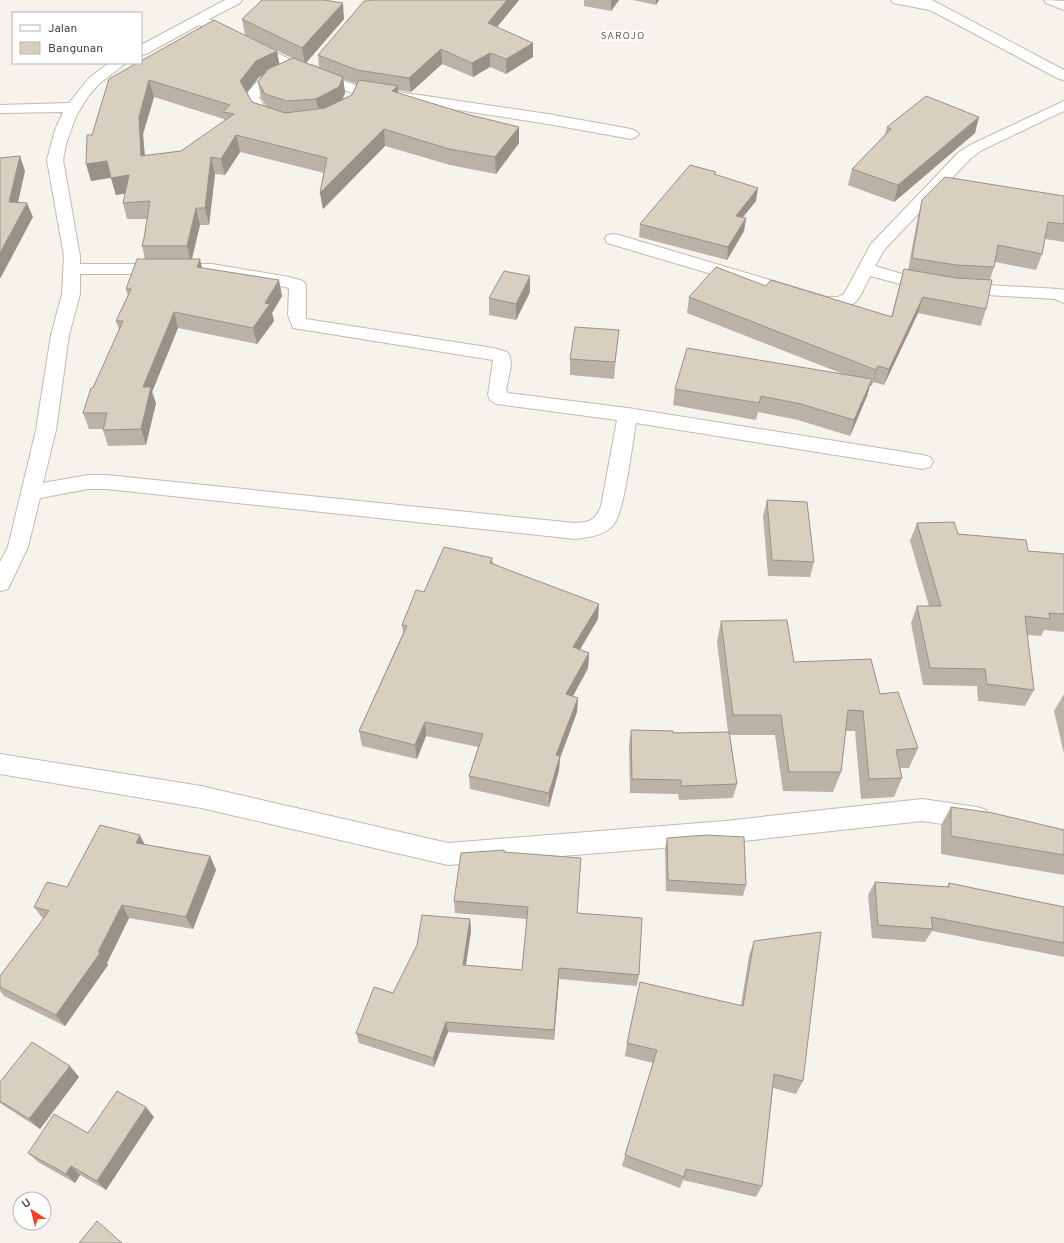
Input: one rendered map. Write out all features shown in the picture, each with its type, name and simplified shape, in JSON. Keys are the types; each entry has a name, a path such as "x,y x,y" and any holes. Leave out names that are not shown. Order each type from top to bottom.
{"street":[{"path":"142,50 235,0"},
{"path":"898,0 929,4 1064,76"},
{"path":"1052,0 1064,6"},
{"path":"198,19 294,67 308,71 352,96 548,119 630,134"},
{"path":"308,71 318,60"},
{"path":"0,584 18,547 46,430 60,335 71,294 72,256 55,160 60,134 73,107 83,93 92,83 118,64"},
{"path":"288,123 261,114 251,98 265,81 294,67"},
{"path":"613,239 826,302 842,303 851,297 865,269 878,248 965,155 977,147 1064,105"},
{"path":"0,109 73,107"},
{"path":"72,269 212,269 289,282 297,285 299,292 296,318 299,324 501,356 503,362 496,388 497,395 503,399 628,415 923,462"},
{"path":"865,269 908,281 951,288 1062,294"},
{"path":"31,492 88,482 106,482 575,531 587,530 593,529 606,520 611,506 628,415"},
{"path":"0,764 201,797 448,854 725,832 922,810 983,819 998,823"}],"building":[{"path":"262,0 324,0 343,3 302,48 242,19"},
{"path":"507,0 488,23 533,43 506,59 490,53 472,63 441,49 409,78 357,70 318,55 364,1"},
{"path":"214,20 277,51 256,61 240,81 252,102 285,113 325,108 352,95 359,80 398,86 392,91 470,115 519,127 495,157 449,149 384,129 320,193 327,158 236,135 221,159 211,157 205,208 196,208 187,246 142,246 150,201 123,203 129,175 111,178 107,161 86,164 87,135 92,135 109,79 135,64 142,64 142,60","holes":["149,80 230,105 223,112 234,114 181,151 141,156 139,117"]},
{"path":"293,58 343,77 339,87 316,99 287,101 265,94 258,82 268,69"},
{"path":"926,96 979,117 898,185 852,169 891,129 887,127"},
{"path":"20,156 9,202 27,203 0,253 0,158"},
{"path":"690,165 716,172 714,174 758,188 736,216 746,218 728,247 640,224"},
{"path":"945,177 1064,196 1064,224 1048,222 1042,254 998,245 994,267 956,265 912,258 922,200"},
{"path":"137,259 200,259 197,267 279,280 265,303 270,304 253,328 174,312 143,387 151,387 141,429 103,430 107,413 83,413 91,388 93,388 123,321 116,321 131,289 126,289"},
{"path":"716,267 766,286 771,280 892,317 904,269 956,278 992,280 986,309 923,297 889,369 878,366 876,370 689,297"},
{"path":"504,271 530,276 516,304 489,298"},
{"path":"575,327 619,330 615,362 570,359"},
{"path":"687,348 872,379 854,420 801,404 761,396 759,403 675,389"},
{"path":"767,500 807,502 814,562 772,560"},
{"path":"954,522 958,534 1026,540 1028,551 1064,554 1064,614 1049,613 1050,619 1025,616 1034,690 987,684 985,669 930,668 917,606 941,606 917,523"},
{"path":"444,547 492,558 490,563 599,604 573,647 589,653 566,694 578,698 556,755 560,756 549,793 469,776 483,734 425,722 415,745 359,731 407,626 402,625 416,590 424,592"},
{"path":"787,620 794,662 871,659 880,694 898,692 918,748 896,750 902,778 869,779 863,711 848,710 841,772 789,772 781,715 733,715 721,621"},
{"path":"631,730 673,731 673,733 729,732 737,784 681,786 681,780 632,779"},
{"path":"951,807 993,813 1064,830 1064,855 951,836"},
{"path":"100,825 140,835 136,843 210,856 186,917 122,905 98,952 100,953 56,1015 0,987 0,976 49,911 34,907 47,882 67,887"},
{"path":"707,835 744,837 746,885 668,880 667,838"},
{"path":"504,850 504,852 581,858 577,913 642,918 639,975 559,968 554,1030 446,1022 433,1058 356,1033 374,987 393,993 417,945 422,915 470,919 463,965 522,970 528,907 454,901 461,853"},
{"path":"875,882 949,887 949,883 1064,907 1064,943 931,917 933,929 878,925"},
{"path":"821,932 803,1081 774,1074 762,1186 686,1169 684,1177 625,1155 657,1050 627,1043 640,982 743,1006 754,941"},
{"path":"32,1042 70,1066 29,1119 0,1101 0,1082"},
{"path":"117,1091 146,1107 97,1181 71,1166 66,1174 28,1153 54,1114 88,1133"},
{"path":"97,1221 122,1243 79,1243"}],"district":[{"name":"SAROJO","path":"623,35"}]}
